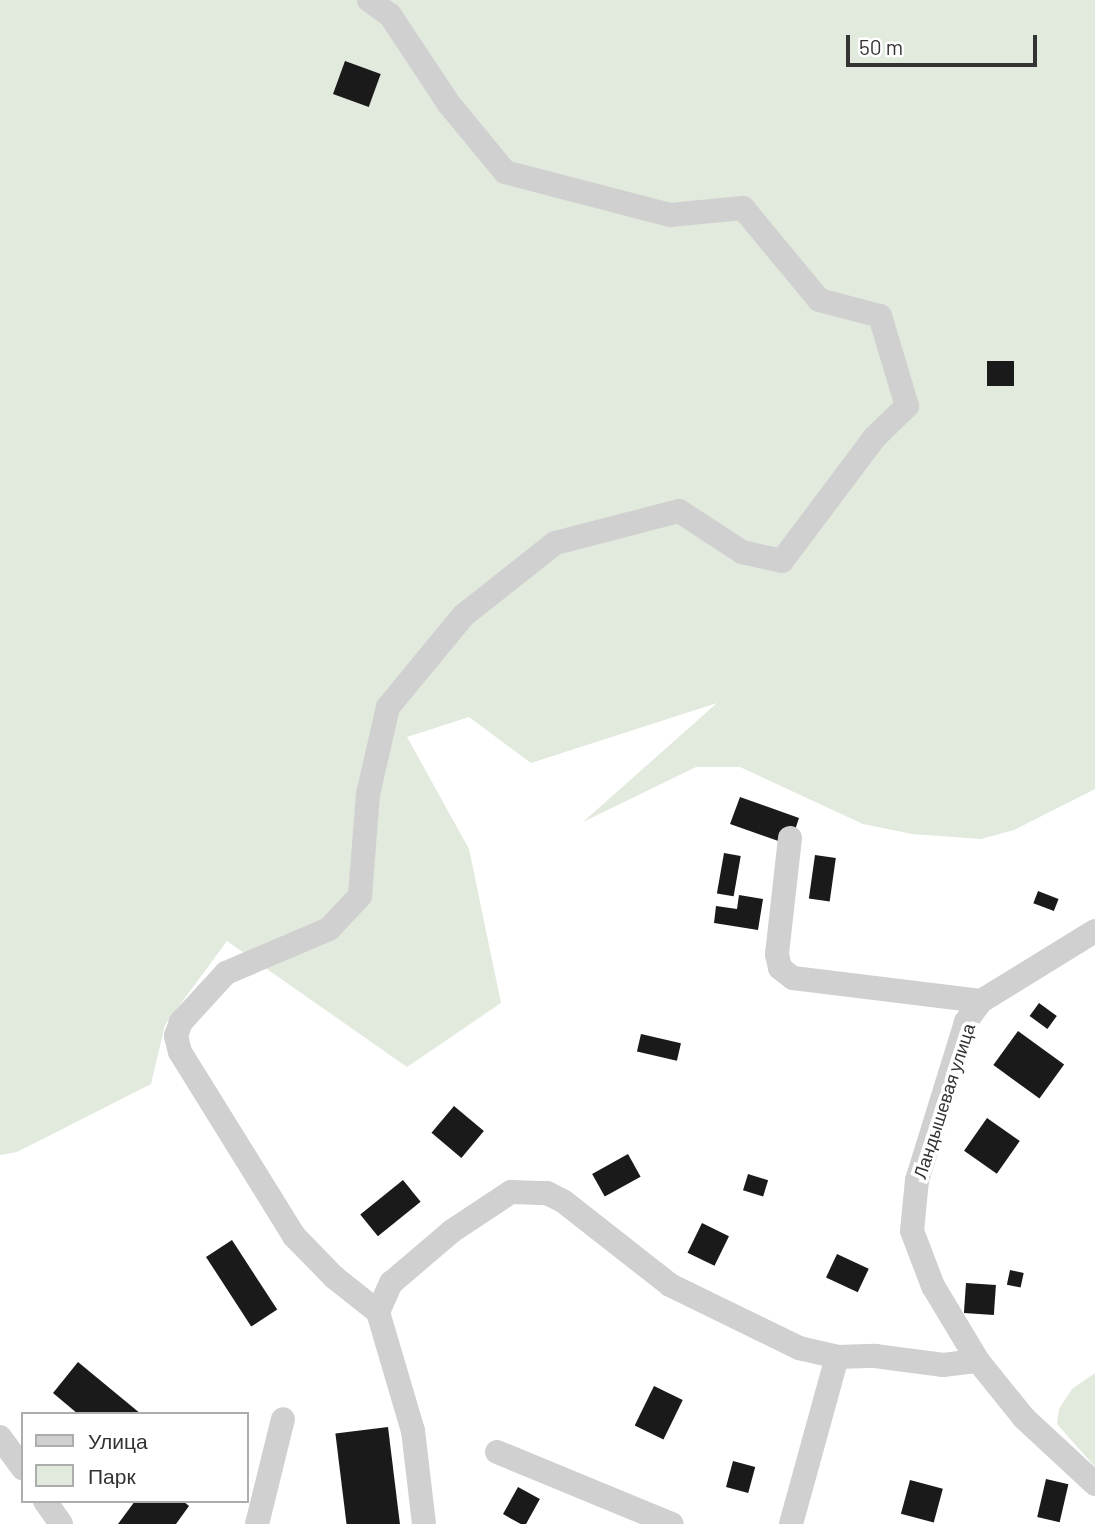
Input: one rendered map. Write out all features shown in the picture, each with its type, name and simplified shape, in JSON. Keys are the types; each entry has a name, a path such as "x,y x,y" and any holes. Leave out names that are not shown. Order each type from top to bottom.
{"street":[{"path":"369,0 390,15 449,104 505,172 670,215 743,208 819,300 880,316 907,406 874,437 782,561 742,552 679,511 555,544 463,616 388,707 368,794 360,896 329,929 226,973 181,1022 176,1036 180,1052 294,1236 334,1277 378,1312 413,1431 424,1524"},
{"path":"790,838 776,954 780,968 793,978 981,1001"},
{"name":"Ландышевая улица","path":"1095,930 981,1001 966,1022 917,1180 912,1231 933,1286 978,1361 1024,1418 1095,1484"},
{"path":"378,1312 391,1283 452,1231 495,1199 528,1191 563,1201 670,1285 799,1348 837,1357 875,1356 943,1365 978,1361"},
{"path":"791,1524 837,1357"},
{"path":"257,1524 283,1419"},
{"path":"0,1437 21,1466"},
{"path":"497,1452 671,1524"},
{"path":"46,1503 61,1524"}],"green space":[{"path":"0,0 1095,0 1095,789 1014,830 981,839 912,834 863,824 740,767 696,767 583,822 717,703 531,763 469,717 407,737 469,849 501,1003 407,1067 227,941 165,1025 151,1084 17,1152 0,1155"},
{"path":"1095,1373 1095,1467 1057,1424 1059,1409 1072,1389"}],"building":[{"path":"345,61 381,74 369,107 333,94"},
{"path":"987,361 1014,361 1014,386 987,386"},
{"path":"740,797 799,818 795,830 784,843 730,824"},
{"path":"724,853 741,856 734,896 717,893"},
{"path":"815,855 836,858 830,901 809,899"},
{"path":"1038,891 1059,899 1054,911 1033,903"},
{"path":"739,895 763,899 758,930 714,923 716,906 737,909"},
{"path":"1039,1003 1057,1016 1047,1029 1030,1016"},
{"path":"1018,1031 1064,1065 1039,1098 993,1065"},
{"path":"641,1034 681,1043 677,1061 637,1052"},
{"path":"454,1106 484,1131 461,1158 432,1133"},
{"path":"987,1118 1020,1141 997,1174 964,1151"},
{"path":"628,1154 641,1177 605,1197 592,1174"},
{"path":"748,1174 768,1180 763,1196 743,1190"},
{"path":"403,1180 421,1202 378,1236 360,1215"},
{"path":"702,1223 729,1236 714,1266 688,1253"},
{"path":"232,1240 277,1310 251,1326 206,1257"},
{"path":"837,1254 869,1269 858,1292 826,1278"},
{"path":"1010,1270 1024,1273 1021,1288 1007,1285"},
{"path":"966,1283 996,1285 994,1315 964,1313"},
{"path":"78,1362 139,1412 76,1412 53,1393"},
{"path":"654,1386 683,1400 663,1440 635,1426"},
{"path":"388,1427 400,1524 347,1524 335,1433"},
{"path":"733,1461 755,1467 748,1493 726,1487"},
{"path":"1046,1479 1068,1484 1060,1522 1037,1517"},
{"path":"910,1480 943,1489 934,1523 901,1514"},
{"path":"518,1487 540,1499 526,1524 503,1514"},
{"path":"134,1503 185,1503 189,1506 176,1524 118,1524"}]}
